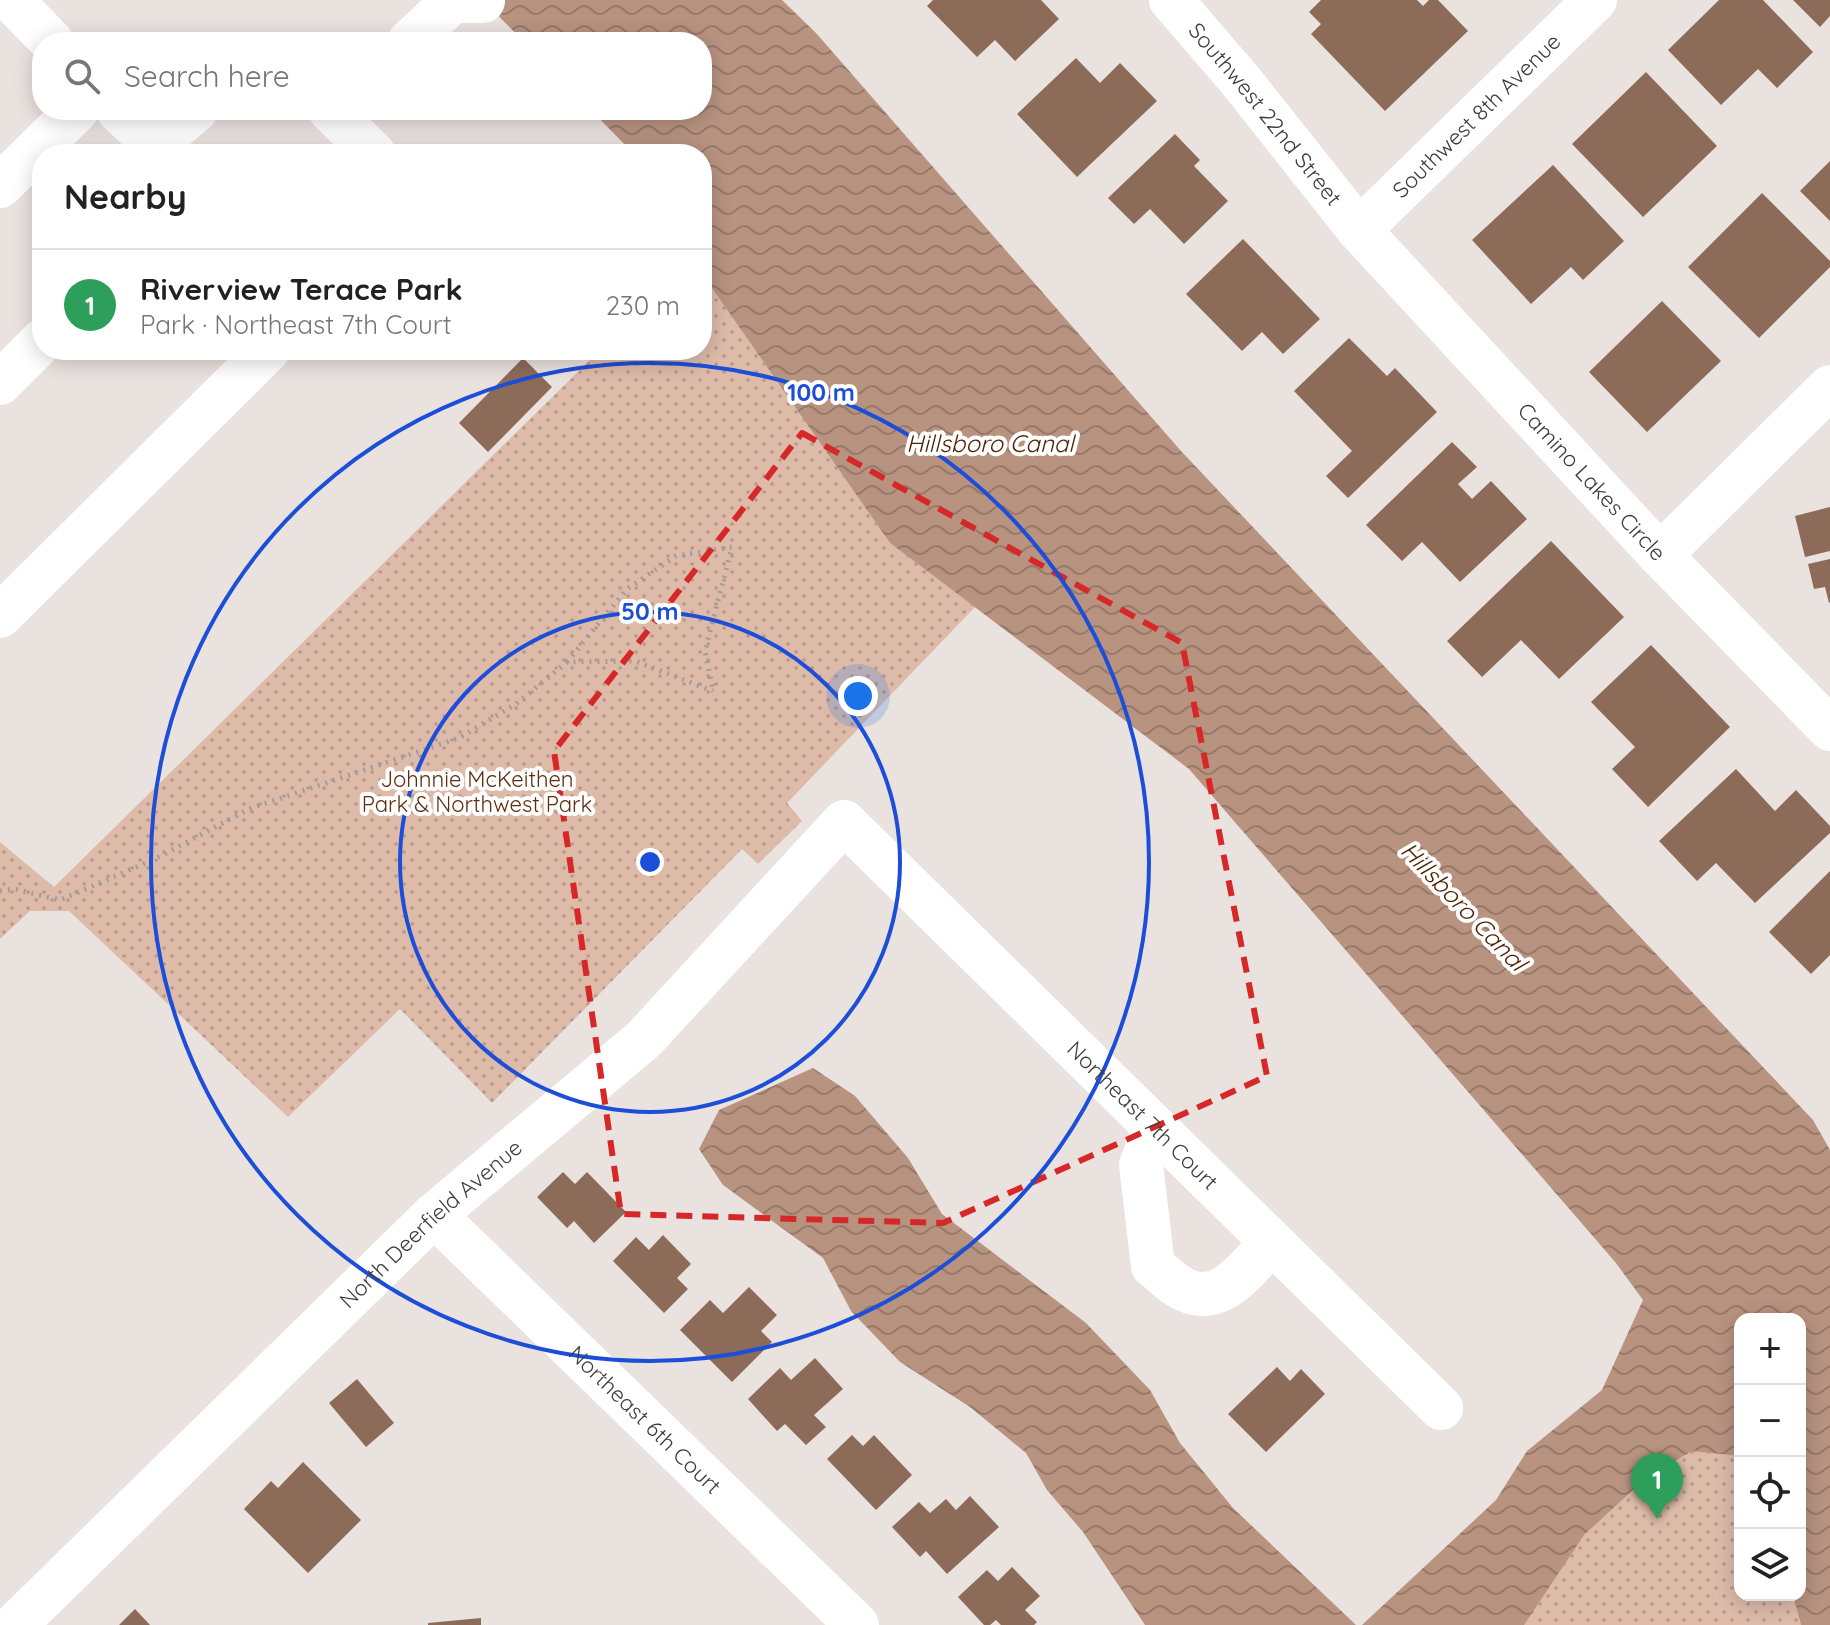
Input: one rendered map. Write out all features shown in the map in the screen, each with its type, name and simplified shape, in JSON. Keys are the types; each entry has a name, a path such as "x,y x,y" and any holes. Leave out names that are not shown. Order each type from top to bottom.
{"street":[{"path":"11,0 42,32"},
{"name":"Southwest 22nd Street","path":"1171,0 1240,80 1359,230"},
{"name":"Southwest 8th Avenue","path":"1359,230 1595,0"},
{"path":"420,32 453,1 483,1"},
{"path":"43,144 67,120"},
{"path":"144,135 175,120"},
{"path":"342,120 364,144"},
{"path":"0,186 32,154"},
{"name":"Camino Lakes Circle","path":"1359,230 1660,555 1830,729"},
{"path":"0,383 32,351"},
{"path":"0,616 258,360"},
{"path":"1660,555 1830,387"},
{"name":"Northeast 7th Court","path":"844,822 1441,1408"},
{"name":"North Deerfield Avenue","path":"15,1625 434,1215 644,1039 844,822"},
{"path":"1155,1128 1141,1165 1153,1266 1178,1287 1199,1295 1227,1289 1271,1243"},
{"name":"Northeast 6th Court","path":"434,1215 857,1625"}],"path":[{"path":"0,891 14,889 60,900 155,859 249,809 459,738 516,704 567,662 627,589 676,556 732,547 705,651 713,691 635,661 567,662"}],"highlighted area":[{"path":"802,433 1182,643 1267,1076 943,1223 621,1214 554,751"}],"green space":[{"name":"Johnnie McKeithen Park & Northwest Park","path":"712,288 890,543 975,607 787,803 802,821 758,864 742,849 492,1103 400,1009 288,1117 69,911 30,911 0,939 0,842 54,887 590,360 712,360"},
{"path":"1707,1386 1734,1433 1734,1601 1795,1601 1801,1625 1467,1625"}],"water":[{"name":"Hillsboro Canal","path":"483,0 782,0 816,33 1181,451 1813,1120 1830,1150 1830,1625 1801,1625 1795,1601 1806,1601 1806,1313 1734,1313 1734,1455 1692,1451 1646,1478 1584,1535 1524,1625 1362,1625 1496,1500 1527,1451 1602,1390 1643,1300 1616,1263 1189,769 890,543 712,288 712,144 624,144 601,120 712,120 712,32 514,32"},
{"path":"813,1068 855,1096 908,1158 942,1214 1086,1323 1150,1390 1180,1443 1233,1508 1356,1625 1145,1625 1083,1532 1047,1490 1026,1453 970,1407 900,1362 851,1311 823,1258 723,1185 699,1149 719,1110"}],"building":[{"path":"933,0 1041,0 1059,19 1015,61 995,40 977,57 927,6"},
{"path":"1321,0 1417,0 1423,6 1429,0 1438,0 1468,31 1385,111 1311,34 1321,24 1309,12"},
{"path":"1719,0 1763,0 1813,52 1777,88 1758,69 1721,105 1668,50"},
{"path":"1793,0 1830,0 1830,16 1820,27"},
{"path":"1076,58 1100,83 1120,63 1157,101 1077,177 1017,114"},
{"path":"1646,72 1717,146 1643,217 1572,144"},
{"path":"1175,134 1200,160 1194,166 1228,201 1184,244 1150,209 1134,224 1108,198"},
{"path":"1830,161 1830,221 1800,191"},
{"path":"1553,165 1624,241 1583,280 1571,267 1531,304 1472,240"},
{"path":"1762,193 1830,261 1830,267 1759,338 1688,267"},
{"path":"1243,239 1320,319 1283,354 1262,332 1242,351 1186,294"},
{"path":"1662,301 1721,361 1647,432 1589,372"},
{"path":"1349,338 1387,376 1395,368 1437,412 1348,498 1326,476 1352,451 1294,391"},
{"path":"521,360 525,360 552,387 488,452 459,423"},
{"path":"1452,442 1477,467 1458,484 1472,499 1491,481 1527,519 1460,582 1422,542 1402,561 1366,525"},
{"path":"1830,507 1830,551 1805,557 1795,516"},
{"path":"1551,541 1624,617 1559,679 1521,640 1482,677 1447,641"},
{"path":"1830,559 1829,603 1825,587 1814,589 1808,564"},
{"path":"1651,645 1730,727 1648,807 1612,769 1635,747 1591,702"},
{"path":"1736,769 1775,811 1796,790 1830,826 1830,833 1755,903 1716,863 1697,881 1659,841"},
{"path":"1830,871 1830,955 1811,974 1769,932"},
{"path":"563,1172 575,1184 587,1172 626,1212 594,1243 574,1221 567,1228 537,1197"},
{"path":"663,1235 691,1264 677,1278 688,1289 664,1313 613,1261 636,1237 649,1250"},
{"path":"749,1287 777,1315 761,1331 772,1342 732,1382 680,1330 710,1300 723,1313"},
{"path":"815,1358 843,1389 814,1415 826,1427 806,1445 785,1424 777,1431 748,1399 780,1368 791,1380"},
{"path":"1277,1367 1290,1381 1301,1369 1325,1394 1266,1452 1228,1414"},
{"path":"357,1379 394,1423 366,1447 329,1403"},
{"path":"852,1435 863,1446 874,1435 912,1475 876,1510 827,1459"},
{"path":"303,1462 361,1520 308,1573 244,1509 271,1481 278,1488"},
{"path":"970,1496 999,1527 947,1574 926,1551 920,1557 892,1527 919,1502 930,1513 946,1499 956,1510"},
{"path":"1012,1567 1040,1596 1025,1610 1037,1622 1034,1625 1001,1625 996,1620 984,1625 958,1597 987,1570 998,1581"},
{"path":"135,1609 150,1625 119,1625"},
{"path":"481,1618 481,1625 428,1625 428,1623"}],"place":[{"name":"Riverview Terace Park","path":"1657,1519"}]}
